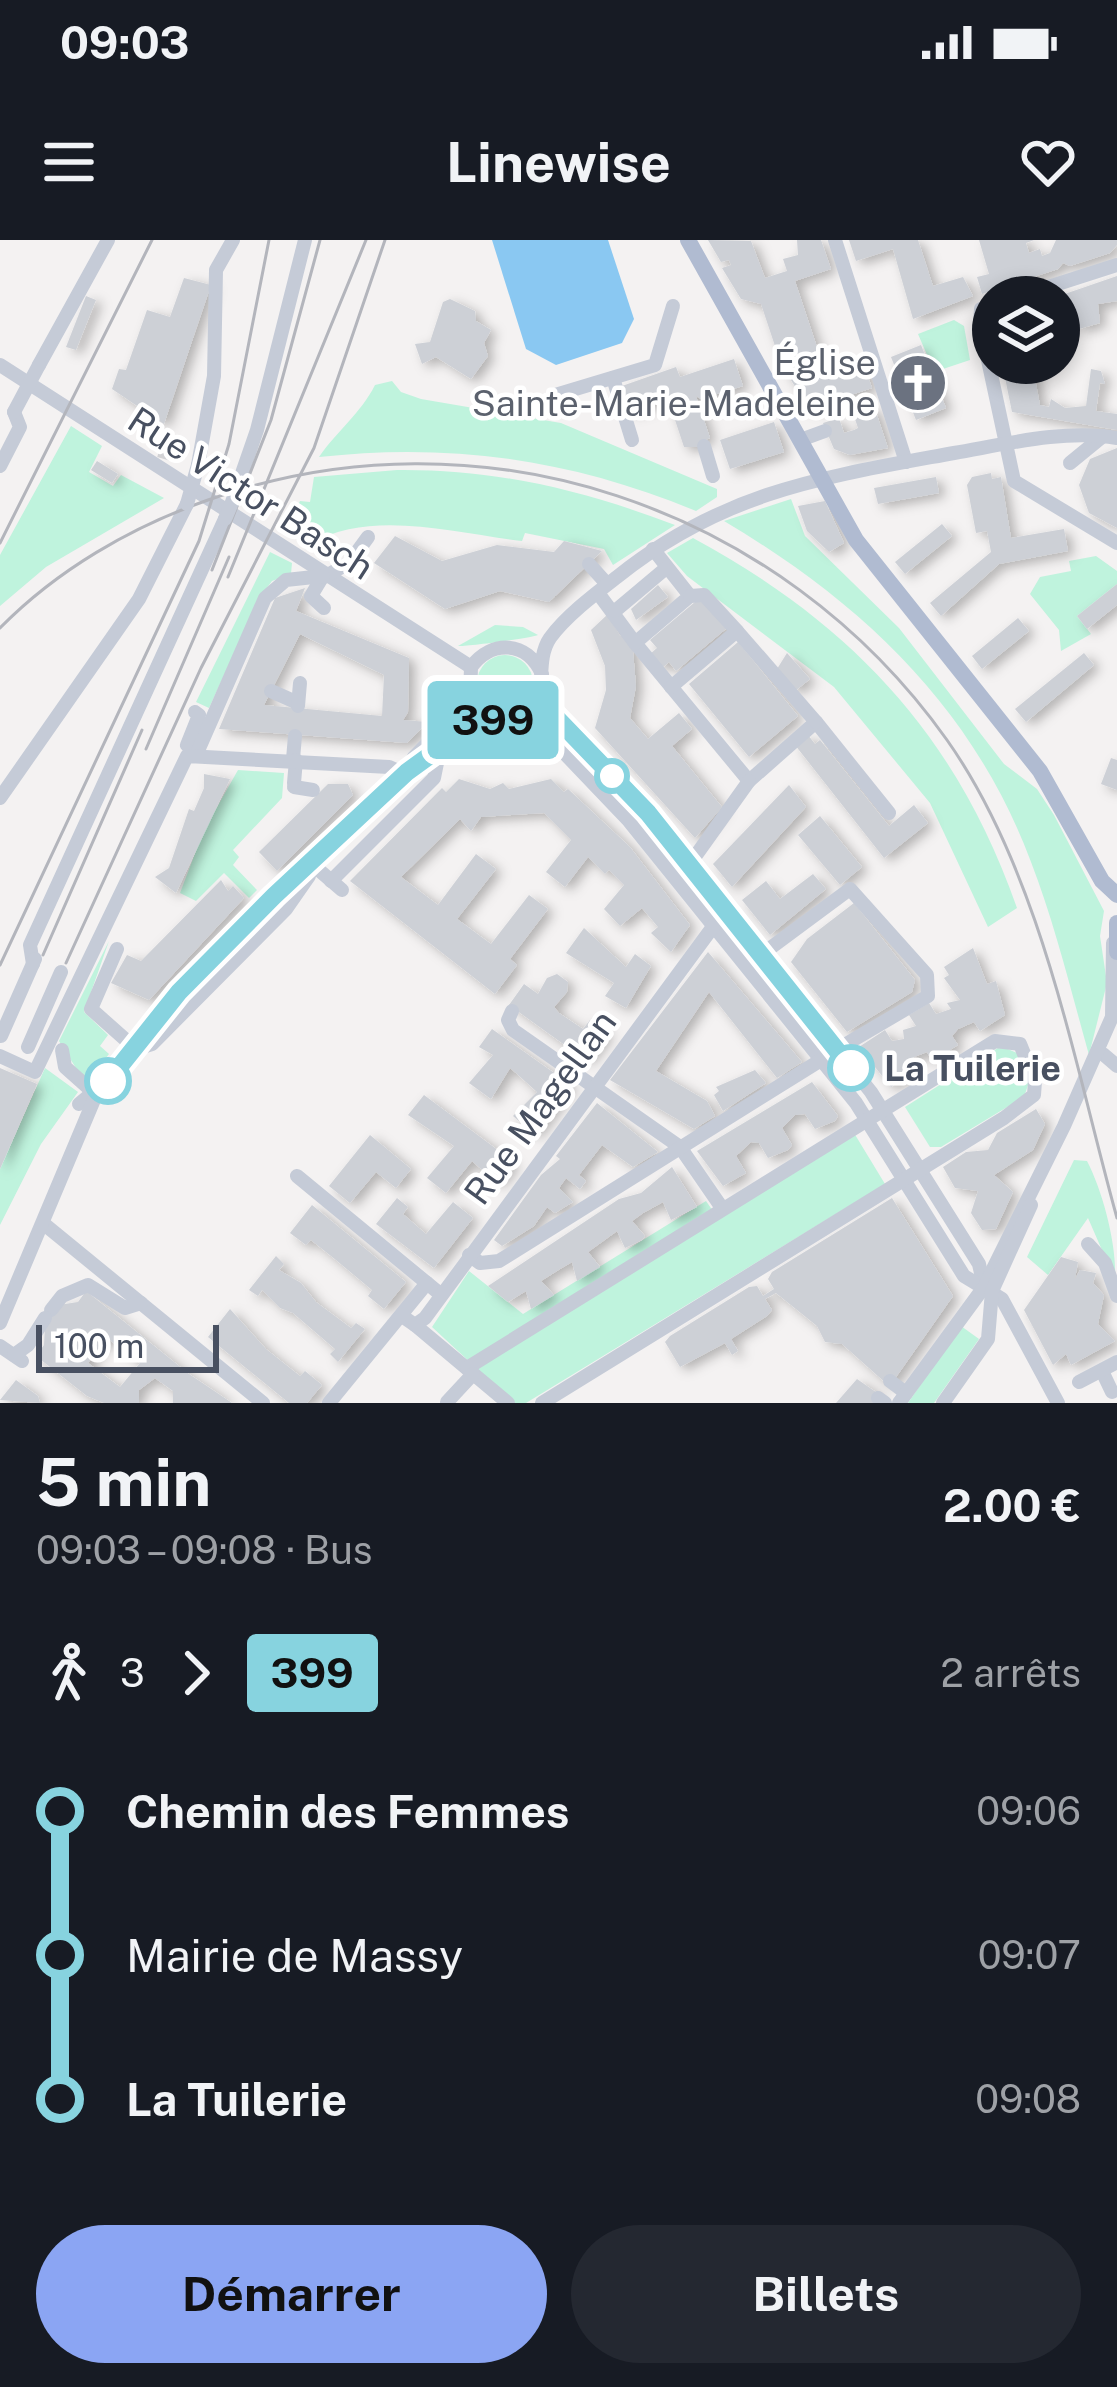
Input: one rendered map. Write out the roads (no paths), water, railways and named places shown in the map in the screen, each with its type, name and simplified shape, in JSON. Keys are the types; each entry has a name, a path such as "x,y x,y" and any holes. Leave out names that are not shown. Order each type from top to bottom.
{"main road":[{"path":"688,240 856,540 1040,771 1102,881 1117,895"},
{"path":"1115,948 1117,922"}],"street":[{"path":"0,466 20,427 14,412 108,240"},
{"path":"0,798 140,599 187,504 199,465 214,376 216,270 233,240"},
{"path":"44,1054 0,1037 34,962 30,944 228,512 257,430 305,240"},
{"path":"835,240 906,462"},
{"path":"1080,277 1117,266"},
{"path":"552,396 655,365 673,306"},
{"name":"Rue Victor Basch","path":"0,365 161,464 323,577 471,668"},
{"path":"613,378 632,440"},
{"path":"997,384 1004,444 1018,487 1059,503 1117,542"},
{"path":"803,439 825,430"},
{"path":"547,636 540,662 540,701 528,715 507,722 484,716 470,699 471,668 490,650 547,636 602,585 653,549 739,501 823,475 1004,444 1110,437"},
{"path":"1070,463 1110,437"},
{"path":"704,446 713,476"},
{"path":"197,752 265,598 286,580 323,577 349,563 368,537"},
{"path":"653,549 690,596"},
{"path":"589,564 624,628 749,781"},
{"path":"624,628 665,569"},
{"path":"323,577 311,596 324,608"},
{"path":"624,628 690,596 704,595 889,813"},
{"path":"671,687 737,631"},
{"path":"509,647 533,659 542,674"},
{"path":"271,692 298,704 300,683"},
{"path":"406,773 414,757 470,699"},
{"path":"540,701 648,813 884,1109 979,1264 988,1289 988,1339 944,1403"},
{"path":"195,712 199,715 187,745 197,752"},
{"path":"528,715 629,821 868,1120 964,1276 1002,1299 1058,1403"},
{"path":"79,1104 107,1082 136,1049 152,1044 286,909 313,865 406,773 440,753 484,716"},
{"path":"688,865 749,781 816,722"},
{"path":"295,736 294,785 313,790"},
{"path":"0,1056 35,1072 187,756 197,752 394,767 406,773"},
{"path":"313,865 336,886 358,853 434,778 440,753"},
{"path":"342,837 358,853"},
{"path":"761,955 850,889 927,975 932,983 928,996 836,1050"},
{"name":"Rue Magellan","path":"329,1403 409,1321 433,1288 470,1256 726,912"},
{"path":"1098,1059 1112,1017 1115,948"},
{"path":"117,950 92,1010 136,1049"},
{"path":"28,1047 61,972"},
{"path":"512,1011 508,1020 513,1030 680,1147 722,1208"},
{"path":"890,1382 903,1398 988,1289 1039,1177 1117,1030"},
{"path":"447,1402 475,1375 722,1208 995,1041 1020,1044 1035,1081 1034,1095 542,1403"},
{"path":"62,1050 61,1068 93,1093"},
{"path":"1098,1059 1117,1066"},
{"path":"470,1256 481,1263 499,1261 821,1060"},
{"path":"0,1323 107,1082"},
{"path":"297,1176 433,1288"},
{"path":"44,1224 262,1403"},
{"path":"1088,1244 1105,1263 1117,1297"},
{"path":"44,1320 39,1313 62,1296 88,1286 125,1308 141,1303"},
{"path":"12,1354 62,1296"},
{"path":"409,1321 508,1403"},
{"path":"1079,1382 1117,1362"},
{"path":"1102,1371 1112,1391"}],"water":[{"path":"492,240 608,240 634,319 622,343 556,365 526,349"}],"tunnel":[{"path":"164,459 168,445"}],"railway":[{"path":"0,543 152,240"},
{"path":"0,965 199,541 229,444 269,240"},
{"path":"212,570 271,420 320,240"},
{"path":"228,577 366,240"},
{"path":"66,963 201,668 314,448 385,240"},
{"path":"0,628 71,569 151,523 208,500 311,473 415,464 518,472 617,496 712,536 800,590 879,659 947,740 980,792 1031,909 1051,971 1117,1218"},
{"path":"146,749 229,557"},
{"path":"43,955 142,730"}],"place":[{"name":"Église Sainte-Marie-Madeleine","path":"918,383"},
{"name":"La Tuilerie","path":"851,1068"}]}
